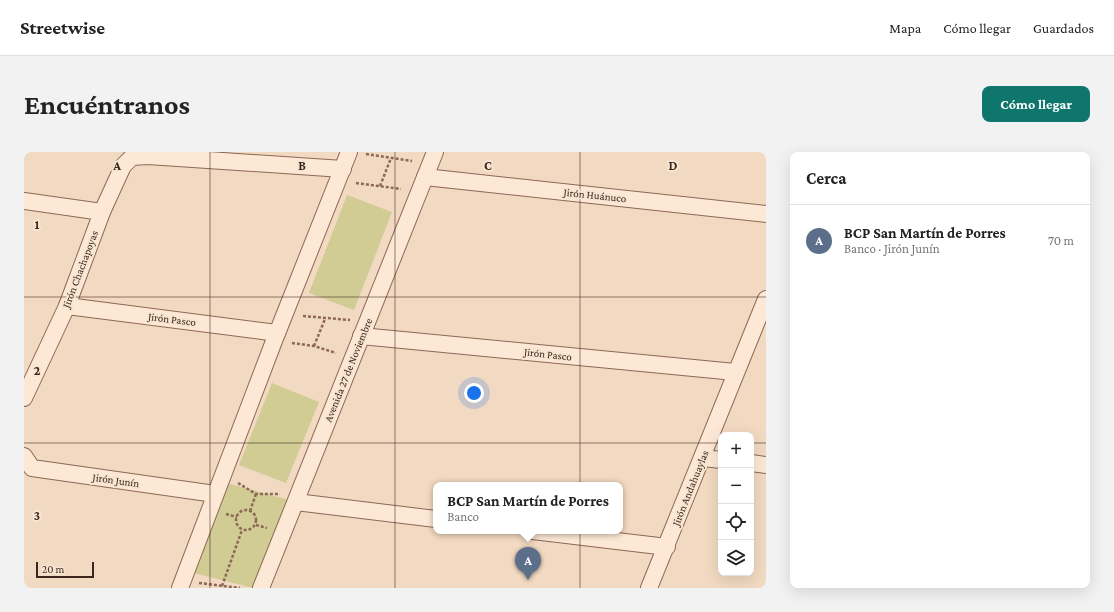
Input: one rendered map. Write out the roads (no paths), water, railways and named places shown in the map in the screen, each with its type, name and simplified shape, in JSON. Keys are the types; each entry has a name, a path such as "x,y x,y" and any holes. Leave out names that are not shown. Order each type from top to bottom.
{"street":[{"path":"180,588 285,313 349,152"},
{"name":"Jirón Chachapoyas","path":"24,398 67,306 102,212 123,166 132,157 148,156 340,175"},
{"name":"Jirón Huánuco","path":"427,171 766,214"},
{"name":"Avenida 27 de Noviembre","path":"261,588 427,171"},
{"path":"24,201 102,212"},
{"name":"Jirón Andahuaylas","path":"649,588 703,458 735,372 766,299"},
{"name":"Jirón Pasco","path":"67,306 276,337"},
{"name":"Jirón Pasco","path":"361,336 735,372"},
{"name":"Jirón Junín","path":"24,456 32,468 215,494"},
{"path":"703,458 718,460"},
{"path":"754,463 766,465"},
{"path":"297,498 433,519"},
{"path":"558,534 666,547"}],"place":[{"name":"BCP San Martín de Porres","path":"528,580"}]}
